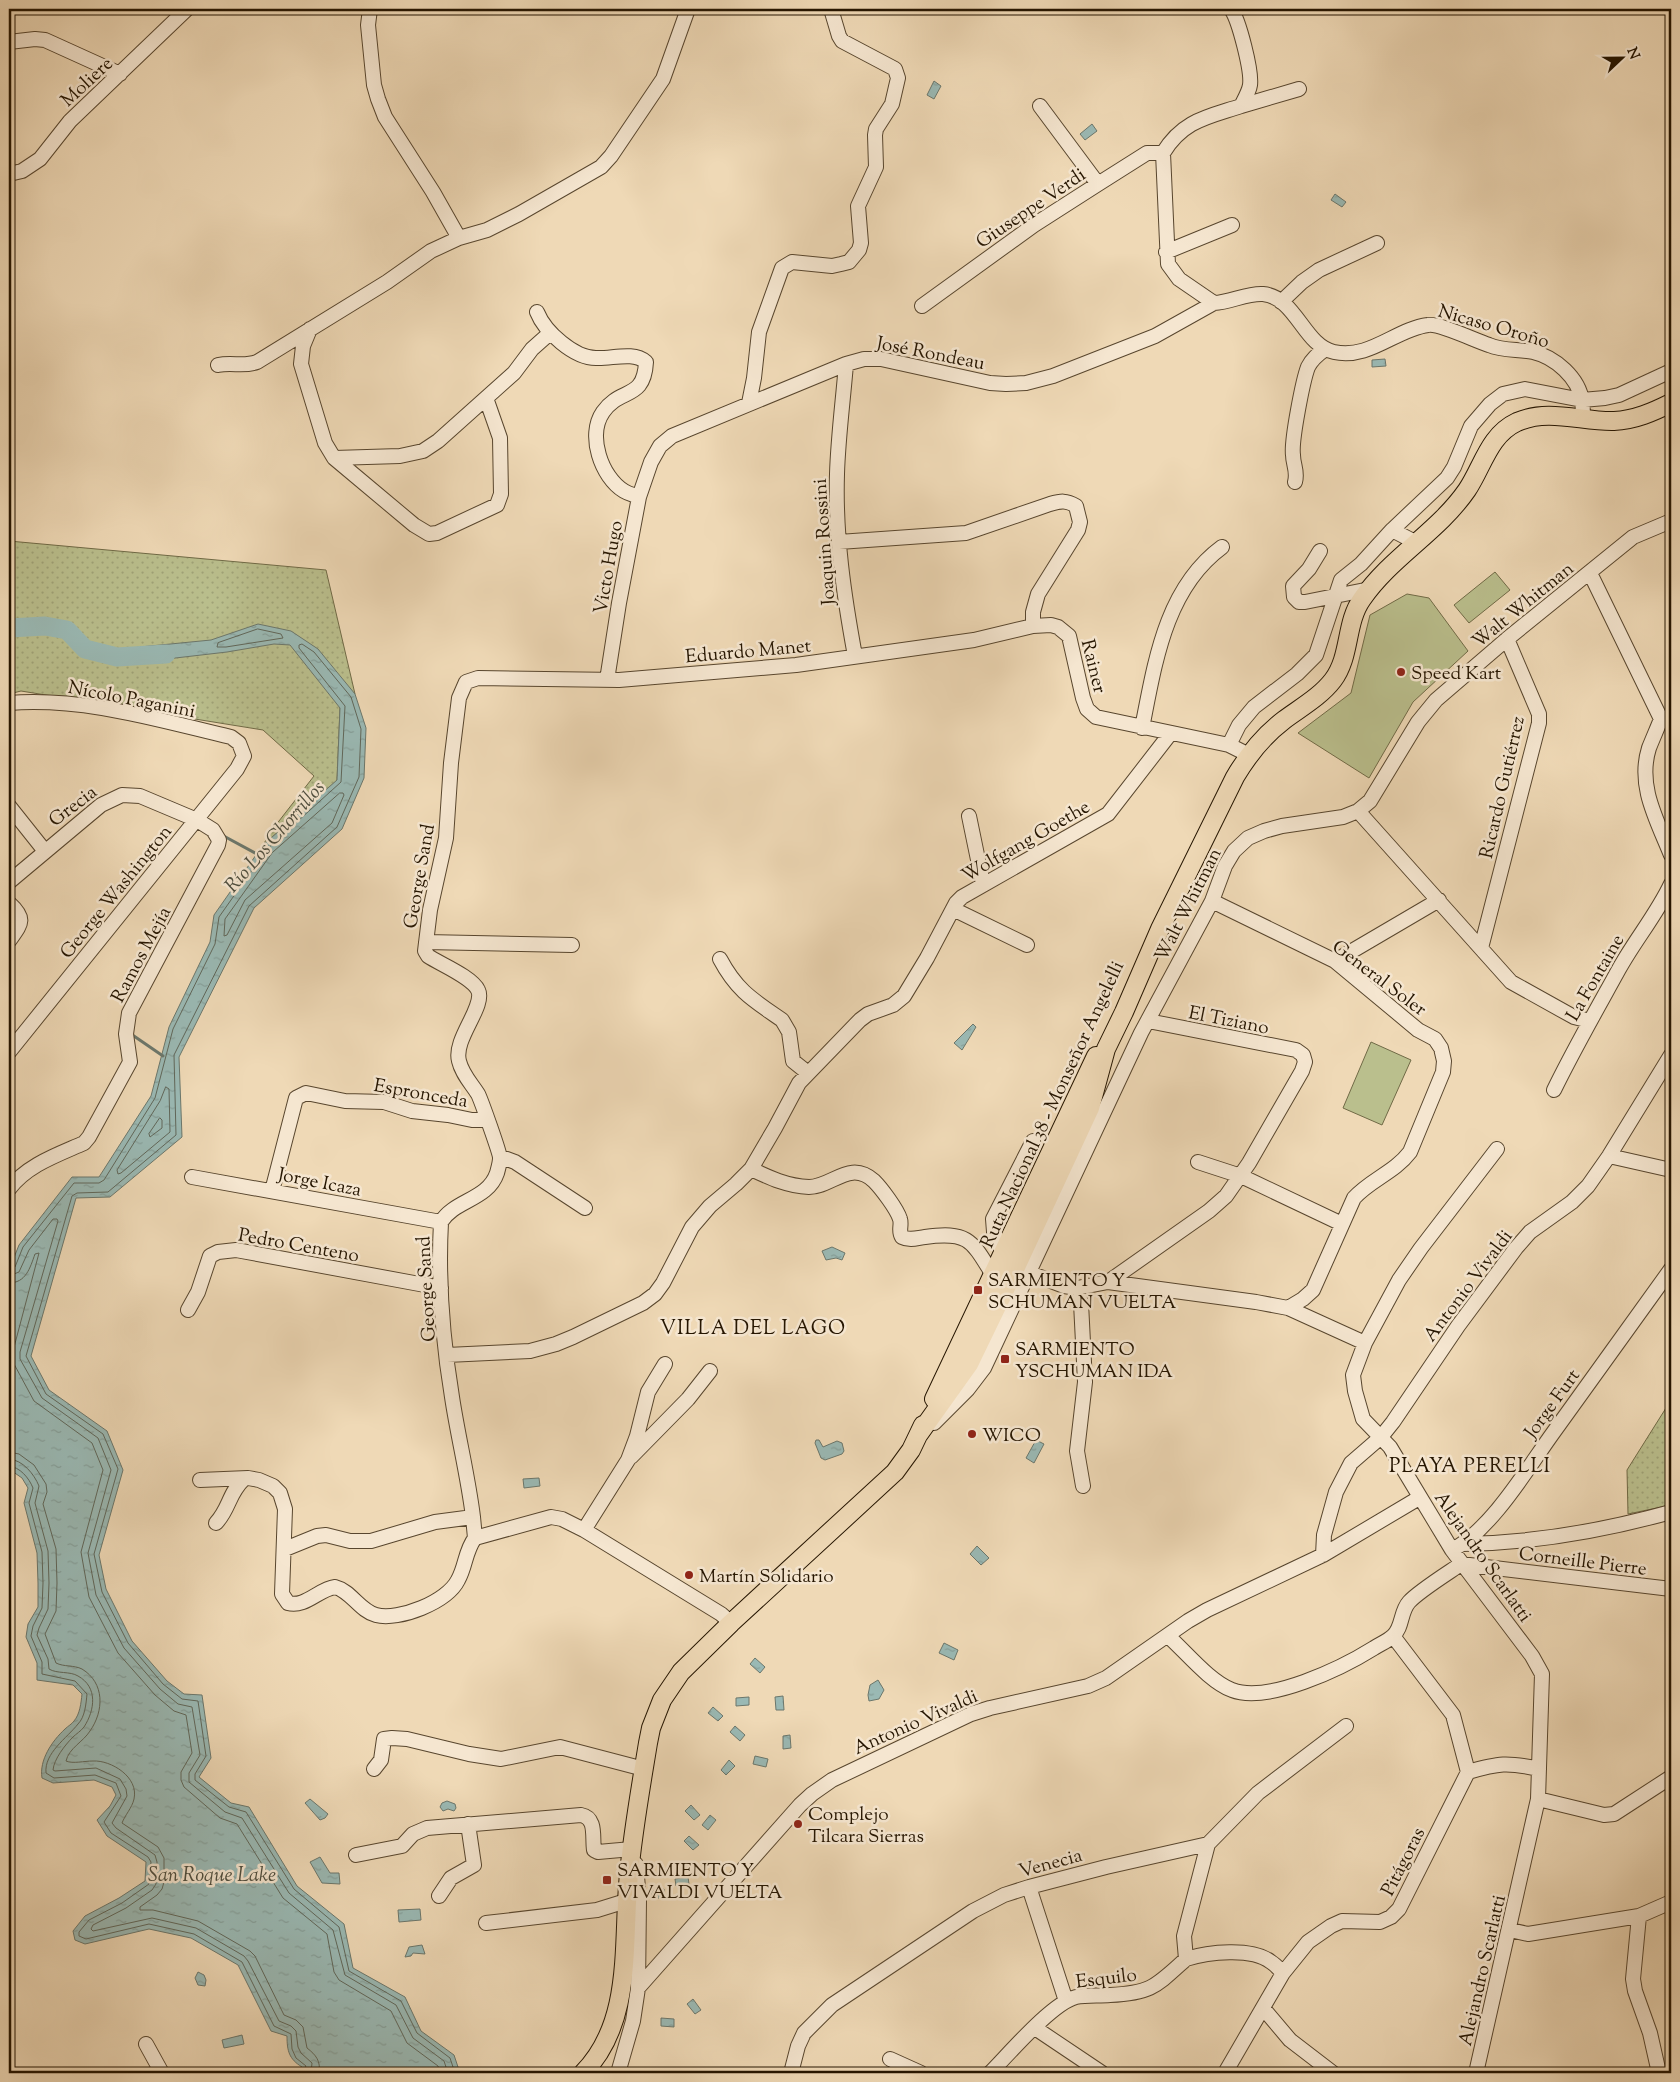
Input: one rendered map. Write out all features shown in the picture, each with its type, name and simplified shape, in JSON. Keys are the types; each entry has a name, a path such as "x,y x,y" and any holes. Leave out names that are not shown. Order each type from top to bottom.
{"main road":[{"name":"Ruta Nacional 38 - Monseñor Angelelli","path":"583,2073 607,2041 618,2010 626,1901 633,1844 651,1728 656,1713 671,1685 731,1623 879,1488 904,1460 968,1364 1022,1271 1090,1108 1104,1054 1160,929 1219,808 1248,755 1269,732 1320,693 1334,678 1343,660 1357,608 1370,589 1450,510 1466,490 1486,453 1502,431 1517,422 1537,416 1605,421 1627,420 1639,417 1671,403"},
{"name":"Ruta Nacional 38 - Monseñor Angelelli","path":"918,1437 927,1413 1127,990 1160,929"},
{"path":"1022,1271 1009,1258 1010,1249 1053,1158 1059,1133"},
{"path":"993,1275 1001,1267 1022,1271"}],"street":[{"name":"Moliere","path":"9,174 22,172 40,159 70,121 187,9"},
{"path":"370,9 368,25 374,86 385,117 433,192 459,238"},
{"path":"218,365 251,364 387,282 431,251 459,238 487,230 601,167 611,156 663,79 688,9"},
{"path":"749,403 759,332 782,268 792,262 832,266 849,262 859,250 861,243 858,206 876,167 876,129 892,104 898,78 895,69 842,41 832,9"},
{"path":"1231,9 1238,26 1250,75 1250,86 1241,106"},
{"path":"9,42 35,39 44,40 120,74"},
{"path":"1295,482 1297,474 1292,456 1293,444 1305,377 1314,357 1324,350 1281,302 1272,296 1262,294 1214,303 1172,273 1166,252 1163,153 1170,142 1185,127 1204,118 1299,90"},
{"path":"1040,106 1098,184"},
{"name":"Giuseppe Verdi","path":"922,306 1034,225 1098,184 1147,153 1163,153"},
{"path":"1166,252 1232,225"},
{"path":"1281,302 1302,282 1319,270 1377,243"},
{"name":"José Rondeau","path":"651,462 660,446 672,436 846,364 864,359 881,359 990,383 1026,383 1053,376 1154,336 1214,303"},
{"path":"537,312 550,333 577,352 594,358 635,356 646,362 643,381 640,386 603,411 596,434 599,457 611,478 624,491 639,497"},
{"name":"Nicaso Oroño","path":"1324,350 1336,353 1367,349 1419,327 1432,324 1499,349 1534,352 1543,355 1562,367 1571,377 1582,400 1583,420"},
{"path":"310,329 303,346 301,364 325,443 334,458 414,525 429,534 438,533 497,505 500,501 500,438 486,398"},
{"path":"334,458 400,456 423,451 438,441 514,373 532,348 550,333"},
{"name":"Joaquin Rossini","path":"846,364 836,474 838,542 844,596 855,656"},
{"path":"1229,745 1238,725 1254,707 1297,674 1316,655 1341,580 1361,564 1392,530 1447,478 1454,468 1471,426 1490,404 1503,394 1513,390 1525,389 1582,400 1595,400 1619,394 1671,371"},
{"name":"Victo Hugo","path":"607,680 639,497 651,462"},
{"path":"838,542 966,533 1062,501 1076,506 1080,522 1078,530 1038,594 1033,612 1033,626"},
{"name":"Walt Whitman","path":"1022,1271 1144,1027 1212,901 1234,851 1248,838 1264,831 1282,826 1343,817 1358,811 1370,801 1427,709 1507,639 1633,536 1671,521"},
{"path":"1392,530 1416,544"},
{"path":"1142,728 1158,649 1173,611 1197,571 1222,546"},
{"path":"1320,551 1309,569 1293,586 1294,597 1298,602 1370,589"},
{"path":"1590,573 1666,719 1649,749 1645,776 1646,793 1671,855"},
{"name":"Rainer","path":"1033,626 1051,625 1058,627 1069,636 1083,698 1092,714 1096,717 1229,745 1248,755"},
{"name":"Eduardo Manet","path":"466,682 478,678 607,680 796,665 974,640 1033,626"},
{"name":"Ricardo Gutiérrez","path":"1481,948 1539,723 1539,714 1507,639"},
{"name":"George Sand","path":"466,682 459,698 451,763 446,838 430,910 424,951 428,956 471,981 479,992 479,1000 459,1048 458,1059 462,1071 482,1101 486,1120 500,1158 492,1184 447,1214 441,1222 441,1288 447,1355 452,1397 467,1471 475,1538"},
{"name":"Nícolo Paganini","path":"9,703 57,702 118,711 231,737 239,743 242,750"},
{"name":"Wolfgang Goethe","path":"447,1355 530,1351 544,1348 573,1337 643,1303 659,1289 692,1227 710,1206 751,1169 776,1128 799,1083 860,1020 868,1014 893,1005 904,996 953,909 962,897 1108,814 1170,734"},
{"name":"George Washington","path":"9,1052 237,769 242,760 242,750"},
{"name":"Grecia","path":"9,882 44,850 101,805 122,795 140,796 197,820"},
{"path":"9,806 44,850"},
{"path":"1358,811 1511,982 1574,1017 1590,1021"},
{"path":"969,816 983,884"},
{"name":"Ramos Mejía","path":"9,1189 16,1179 28,1170 84,1143 128,1068 130,1062 126,1034 129,1013 218,845 219,840 213,830 197,820"},
{"name":"La Fontaine","path":"1554,1090 1572,1052 1619,968 1671,884"},
{"path":"1335,961 1439,900"},
{"name":"General Soler","path":"1212,901 1335,961 1418,1030 1435,1039 1441,1048 1444,1061 1442,1072 1410,1152 1403,1161 1364,1187 1354,1198 1342,1224"},
{"path":"9,903 20,914 21,920 20,925 9,941"},
{"path":"953,909 1027,945"},
{"path":"426,942 572,945"},
{"path":"720,959 730,977 744,993 782,1020 786,1026 792,1061 808,1073"},
{"name":"El Tiziano","path":"1118,1023 1144,1027 1161,1025 1296,1050 1303,1055 1305,1062 1302,1070 1241,1176"},
{"name":"Antonio Vivaldi","path":"1323,1555 1324,1535 1336,1492 1352,1463 1381,1436 1458,1326 1516,1248 1530,1232 1579,1196 1588,1186 1609,1156 1671,1055"},
{"name":"Espronceda","path":"272,1191 296,1098 300,1095 306,1094 345,1101 378,1101 412,1111 472,1120 486,1120"},
{"path":"1003,1254 994,1232 993,1219 1032,1140"},
{"name":"Alejandro Scarlatti","path":"1476,2073 1510,1930 1538,1799 1542,1674 1532,1656 1461,1564 1457,1547 1420,1498 1390,1447 1363,1419 1355,1391 1353,1375 1365,1343 1399,1280 1421,1248 1497,1150"},
{"path":"1609,1156 1671,1170"},
{"path":"500,1158 515,1162 585,1208"},
{"path":"1198,1162 1241,1176 1342,1224 1313,1290 1288,1308"},
{"path":"751,1169 779,1182 810,1187 846,1174 862,1174 873,1180 896,1211 900,1218 902,1237 911,1240 942,1236 966,1238 973,1243 993,1275"},
{"path":"1108,1282 1209,1211 1226,1196 1241,1176"},
{"name":"Jorge Icaza","path":"192,1177 441,1222"},
{"name":"Pedro Centeno","path":"188,1310 198,1292 210,1256 236,1250 441,1288"},
{"name":"Jorge Furt","path":"1457,1547 1488,1520 1515,1488 1671,1269"},
{"path":"1022,1271 1064,1286 1077,1288 1108,1282 1288,1308 1365,1343"},
{"path":"1077,1288 1081,1303 1084,1382 1078,1451 1084,1486"},
{"path":"584,1530 628,1460 637,1436 648,1392 665,1364"},
{"path":"628,1460 688,1399 710,1371"},
{"path":"200,1480 244,1478 266,1482 273,1486 284,1500 286,1509 282,1594 288,1603 293,1605 300,1604 335,1587 343,1590 370,1613 398,1616 414,1611 452,1589 460,1576 470,1545 475,1538 551,1517 562,1519 584,1530 721,1614 731,1623"},
{"path":"216,1523 224,1513 231,1493 244,1478"},
{"name":"Antonio Vivaldi","path":"638,1988 800,1805 832,1780 971,1714 1097,1682 1207,1610 1323,1555 1420,1498"},
{"path":"1457,1547 1616,1526 1671,1512"},
{"path":"285,1549 317,1536 326,1535 350,1541 371,1541 435,1522 474,1517"},
{"path":"1168,1636 1217,1682 1230,1690 1244,1694 1261,1693 1331,1672 1393,1636 1399,1628 1409,1602 1461,1564"},
{"name":"Corneille Pierre","path":"1461,1564 1671,1589"},
{"path":"1393,1636 1453,1715 1468,1772 1496,1764 1512,1763 1539,1768"},
{"path":"1283,1973 1271,1961 1261,1956 1242,1953 1202,1954 1186,1959 1184,1936 1208,1844 1258,1793 1346,1726"},
{"path":"374,1769 380,1760 384,1739 392,1738 408,1739 469,1754 501,1759 560,1747 644,1770"},
{"name":"Pitágoras","path":"1225,2073 1283,1973 1308,1942 1331,1926 1342,1921 1380,1922 1391,1917 1399,1909 1468,1772"},
{"path":"1538,1799 1604,1815 1614,1814 1671,1776"},
{"path":"356,1855 402,1846 413,1834 427,1828 581,1815 591,1820 593,1825 594,1850 598,1852 633,1844 638,1900 638,1988 632,2021 618,2073"},
{"path":"439,1896 451,1878 474,1865 468,1824"},
{"name":"Venecia","path":"791,2073 798,2046 804,2033 832,2005 974,1911 1004,1895 1029,1887 1208,1844"},
{"path":"1029,1887 1066,2001"},
{"path":"486,1923 596,1910 626,1901"},
{"path":"1510,1930 1528,1934 1639,1916 1671,1902"},
{"path":"1639,1916 1633,1979 1635,1991 1650,2033 1659,2073"},
{"name":"Esquilo","path":"990,2073 1035,2028 1066,2001 1076,1997 1133,1994 1146,1991 1160,1982 1186,1959"},
{"path":"1263,2008 1290,2040 1333,2073"},
{"path":"1035,2028 1102,2073"},
{"path":"146,2044 162,2073"},
{"path":"890,2059 920,2073"}],"green space":[{"path":"9,541 326,570 355,694 340,708 337,781 263,845 272,830 314,776 263,730 21,691 9,694"},
{"path":"1495,572 1510,590 1469,623 1454,605"},
{"name":"Speed Kart","path":"1407,594 1429,598 1468,651 1413,702 1369,778 1298,733 1351,693 1370,615"},
{"path":"1371,1042 1411,1060 1382,1125 1343,1108"},
{"path":"1671,1400 1671,1505 1628,1514 1627,1470"}],"water":[{"path":"934,81 941,86 934,99 927,95"},
{"path":"1092,124 1097,131 1085,140 1080,134"},
{"path":"1335,194 1346,202 1342,207 1331,200"},
{"path":"1385,359 1386,366 1372,367 1372,360"},
{"name":"San Roque Lake","path":"258,624 291,631 318,649 355,694 366,728 364,778 342,829 254,908 179,1057 182,1137 110,1197 76,1198 31,1356 49,1390 107,1431 123,1470 99,1555 106,1589 132,1641 167,1681 184,1694 202,1695 211,1758 199,1777 231,1803 249,1807 297,1886 344,1924 353,1968 405,1997 421,2031 454,2055 460,2073 293,2073 302,2067 294,2061 290,2054 287,2036 271,2031 238,1965 191,1938 149,1929 85,1944 75,1940 73,1931 85,1916 119,1898 145,1881 146,1862 107,1836 97,1820 110,1806 116,1795 112,1787 94,1780 53,1783 42,1778 42,1764 48,1751 56,1739 78,1715 82,1694 73,1685 37,1680 37,1663 26,1637 28,1624 38,1607 37,1553 24,1503 28,1488 22,1478 9,1469 9,1270 19,1245 72,1177 99,1177 151,1096 169,1027 210,942 214,915 263,845 337,780 340,708 290,645 274,644 227,652 141,662 140,647 211,640"},
{"path":"973,1024 976,1027 962,1050 954,1043"},
{"path":"832,1247 845,1253 842,1260 836,1258 826,1260 822,1251"},
{"path":"816,1440 819,1440 823,1447 837,1441 842,1443 844,1451 842,1454 825,1460 821,1458 815,1443"},
{"path":"1036,1440 1044,1444 1034,1463 1026,1458"},
{"path":"539,1478 540,1486 524,1488 523,1479"},
{"path":"977,1546 989,1558 981,1565 970,1554"},
{"path":"944,1643 958,1650 954,1660 939,1653"},
{"path":"755,1658 765,1667 760,1673 750,1664"},
{"path":"878,1680 884,1690 879,1699 869,1701 870,1685"},
{"path":"783,1696 784,1710 776,1710 775,1697"},
{"path":"749,1697 749,1705 736,1706 736,1698"},
{"path":"713,1707 723,1716 718,1721 708,1713"},
{"path":"735,1726 745,1735 740,1741 730,1732"},
{"path":"790,1735 791,1748 783,1749 783,1736"},
{"path":"755,1756 768,1759 766,1767 753,1764"},
{"path":"729,1760 735,1766 726,1775 721,1770"},
{"path":"310,1799 328,1814 325,1818 320,1820 305,1803"},
{"path":"447,1801 455,1804 456,1808 454,1811 448,1809 443,1811 440,1807 442,1803"},
{"path":"691,1805 700,1815 694,1820 685,1811"},
{"path":"710,1815 716,1820 708,1830 702,1825"},
{"path":"689,1836 699,1845 693,1850 684,1841"},
{"path":"320,1857 330,1873 339,1873 340,1884 322,1883 310,1862"},
{"path":"688,1877 689,1884 676,1886 675,1879"},
{"path":"664,1889 665,1897 652,1899 651,1891"},
{"path":"420,1909 421,1920 399,1922 398,1910"},
{"path":"422,1945 425,1954 413,1953 411,1956 405,1957 409,1947"},
{"path":"198,1972 204,1975 206,1980 205,1986 198,1985 195,1978"},
{"path":"693,1999 701,2010 695,2014 687,2004"},
{"path":"661,2018 674,2019 674,2027 661,2026"},
{"path":"242,2035 244,2044 224,2048 222,2040"}],"waterway":[{"name":"Río Los Chorrillos","path":"9,628 45,626 67,630 85,649 117,657 166,654"},
{"path":"220,834 257,854"},
{"path":"131,1034 163,1056"}],"place":[{"name":"Speed Kart","path":"1401,672"},
{"name":"SARMIENTO Y SCHUMAN VUELTA","path":"978,1290"},
{"name":"SARMIENTO YSCHUMAN IDA","path":"1005,1359"},
{"name":"WICO","path":"972,1434"},
{"name":"Martín Solidario","path":"689,1575"},
{"name":"Complejo Tilcara Sierras","path":"798,1824"},
{"name":"SARMIENTO Y VIVALDI VUELTA","path":"607,1880"}],"district":[{"name":"VILLA DEL LAGO","path":"753,1327"},
{"name":"PLAYA PERELLI","path":"1470,1465"}]}
